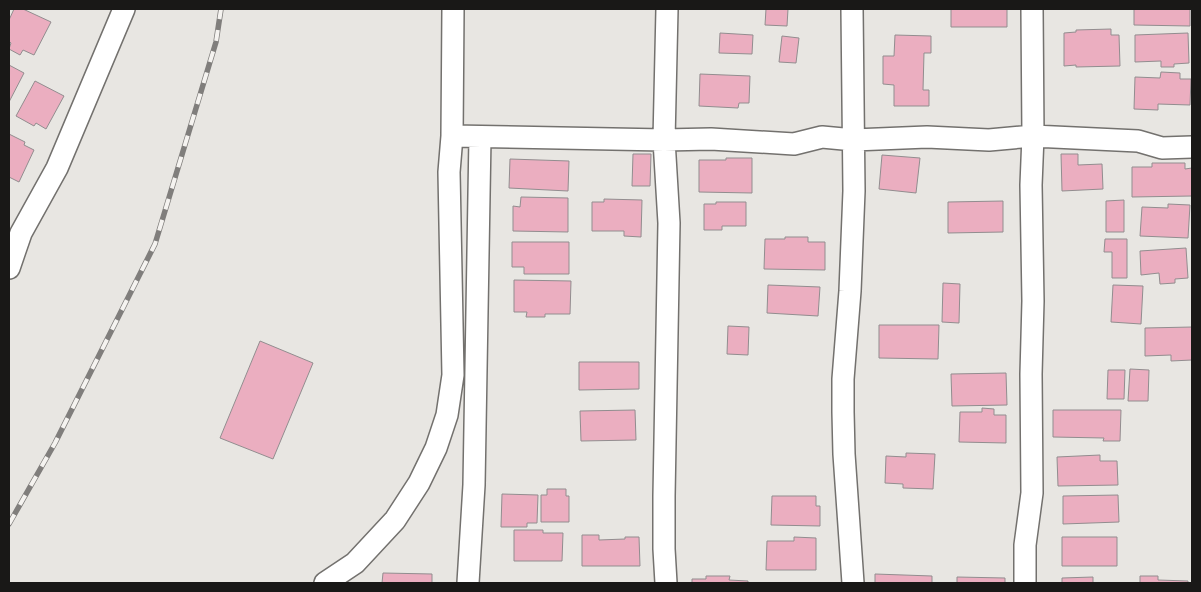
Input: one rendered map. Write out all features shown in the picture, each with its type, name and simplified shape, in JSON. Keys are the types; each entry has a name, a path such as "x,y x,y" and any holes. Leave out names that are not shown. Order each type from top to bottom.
{"street":[{"path":"9,268 21,232 61,159 124,9"},
{"path":"325,583 355,563 395,520 419,483 436,448 447,416 453,375 449,172 452,136 453,9"},
{"path":"666,583 664,496 669,223 664,140 667,9"},
{"path":"852,9 854,140 850,291 843,379 843,412 853,583"},
{"path":"1025,583 1025,545 1032,493 1032,9"},
{"path":"452,136 664,140 711,139 794,144 822,137 854,140 928,137 989,140 1033,136 1138,141 1162,148 1192,148"},
{"path":"468,583 474,485 480,137"}],"building":[{"path":"14,9 23,9 51,22 34,55 23,50 20,55 9,49 11,43 9,41 9,20"},
{"path":"766,9 788,9 787,26 765,25"},
{"path":"951,9 1007,9 1007,27 951,27"},
{"path":"1134,9 1190,9 1190,26 1134,25"},
{"path":"1111,29 1111,35 1119,35 1120,66 1064,66 1064,33 1076,32 1076,30"},
{"path":"720,33 753,35 752,54 719,53"},
{"path":"1188,33 1189,63 1174,64 1174,67 1161,67 1161,61 1135,62 1135,35"},
{"path":"895,35 931,36 931,53 924,53 923,90 929,90 929,106 894,106 894,85 883,84 883,56 894,56"},
{"path":"782,36 799,38 796,63 779,62"},
{"path":"9,65 24,73 9,102"},
{"path":"1161,72 1180,73 1180,79 1191,79 1190,105 1158,104 1158,110 1134,109 1135,77 1160,78"},
{"path":"700,74 750,76 749,103 739,103 738,108 699,106"},
{"path":"35,81 64,96 46,129 36,123 34,126 16,116"},
{"path":"9,134 25,142 24,145 34,150 19,182 9,177"},
{"path":"633,154 651,154 650,186 632,186"},
{"path":"1061,154 1078,154 1078,165 1102,164 1103,189 1062,191"},
{"path":"882,155 920,158 916,193 879,189"},
{"path":"726,158 752,158 752,193 699,192 699,160 726,160"},
{"path":"510,159 569,161 568,191 509,188"},
{"path":"1152,163 1185,163 1185,169 1192,168 1192,196 1132,197 1132,167 1152,167"},
{"path":"521,197 568,198 568,232 513,231 513,206 520,207"},
{"path":"604,199 642,200 641,237 624,236 624,231 592,231 592,202 604,202"},
{"path":"1124,200 1124,232 1106,232 1106,201"},
{"path":"1003,201 1003,232 948,233 948,202"},
{"path":"716,202 746,202 746,226 722,226 722,230 704,230 704,204 716,204"},
{"path":"1168,204 1190,205 1188,238 1140,236 1142,207 1168,208"},
{"path":"785,237 808,237 808,242 825,242 825,270 764,269 765,239 785,239"},
{"path":"1105,239 1127,239 1127,278 1112,278 1112,252 1104,252"},
{"path":"512,242 569,242 569,274 524,274 524,267 512,267"},
{"path":"1186,248 1188,278 1175,279 1175,283 1160,284 1159,273 1141,275 1140,251"},
{"path":"514,280 571,281 570,314 545,314 545,317 526,317 527,312 514,312"},
{"path":"943,283 960,284 959,323 942,322"},
{"path":"768,285 820,287 818,316 767,313"},
{"path":"1113,285 1143,286 1141,324 1111,322"},
{"path":"879,325 939,325 938,359 879,358"},
{"path":"728,326 749,327 748,355 727,354"},
{"path":"1192,327 1192,360 1171,361 1171,355 1145,356 1145,328"},
{"path":"260,341 313,363 273,459 220,438"},
{"path":"579,362 639,362 639,389 579,390"},
{"path":"1130,369 1149,370 1148,401 1128,401"},
{"path":"1108,370 1125,370 1124,399 1107,399"},
{"path":"1006,373 1007,405 952,406 951,374"},
{"path":"982,408 994,409 994,415 1006,415 1006,443 959,442 960,412 982,412"},
{"path":"635,410 636,440 581,441 580,411"},
{"path":"1053,410 1121,410 1120,441 1103,441 1104,438 1053,437"},
{"path":"906,453 935,454 933,489 903,488 903,484 885,483 886,456 906,457"},
{"path":"1100,455 1100,461 1117,461 1118,485 1058,486 1057,457"},
{"path":"547,489 566,489 566,496 569,496 569,522 541,522 541,495 547,495"},
{"path":"502,494 538,495 537,523 527,523 527,527 501,527"},
{"path":"1118,495 1119,522 1063,524 1063,496"},
{"path":"772,496 816,496 816,506 820,506 820,526 771,525"},
{"path":"514,530 543,530 543,533 563,533 562,561 514,561"},
{"path":"582,535 599,535 599,540 639,537 640,566 582,566"},
{"path":"794,537 816,538 816,570 766,570 767,541 794,541"},
{"path":"1062,537 1117,537 1117,566 1062,566"},
{"path":"383,573 432,574 432,583 382,583"},
{"path":"875,574 932,576 932,583 875,583"},
{"path":"706,576 730,576 729,580 748,581 748,583 692,583 692,579 706,579"},
{"path":"1140,576 1158,576 1158,580 1188,581 1188,583 1140,583"},
{"path":"957,577 1005,578 1005,583 957,583"},
{"path":"1093,577 1093,583 1062,583 1062,578"}],"railway":[{"path":"9,524 55,443 155,244 216,42 221,9"}]}
